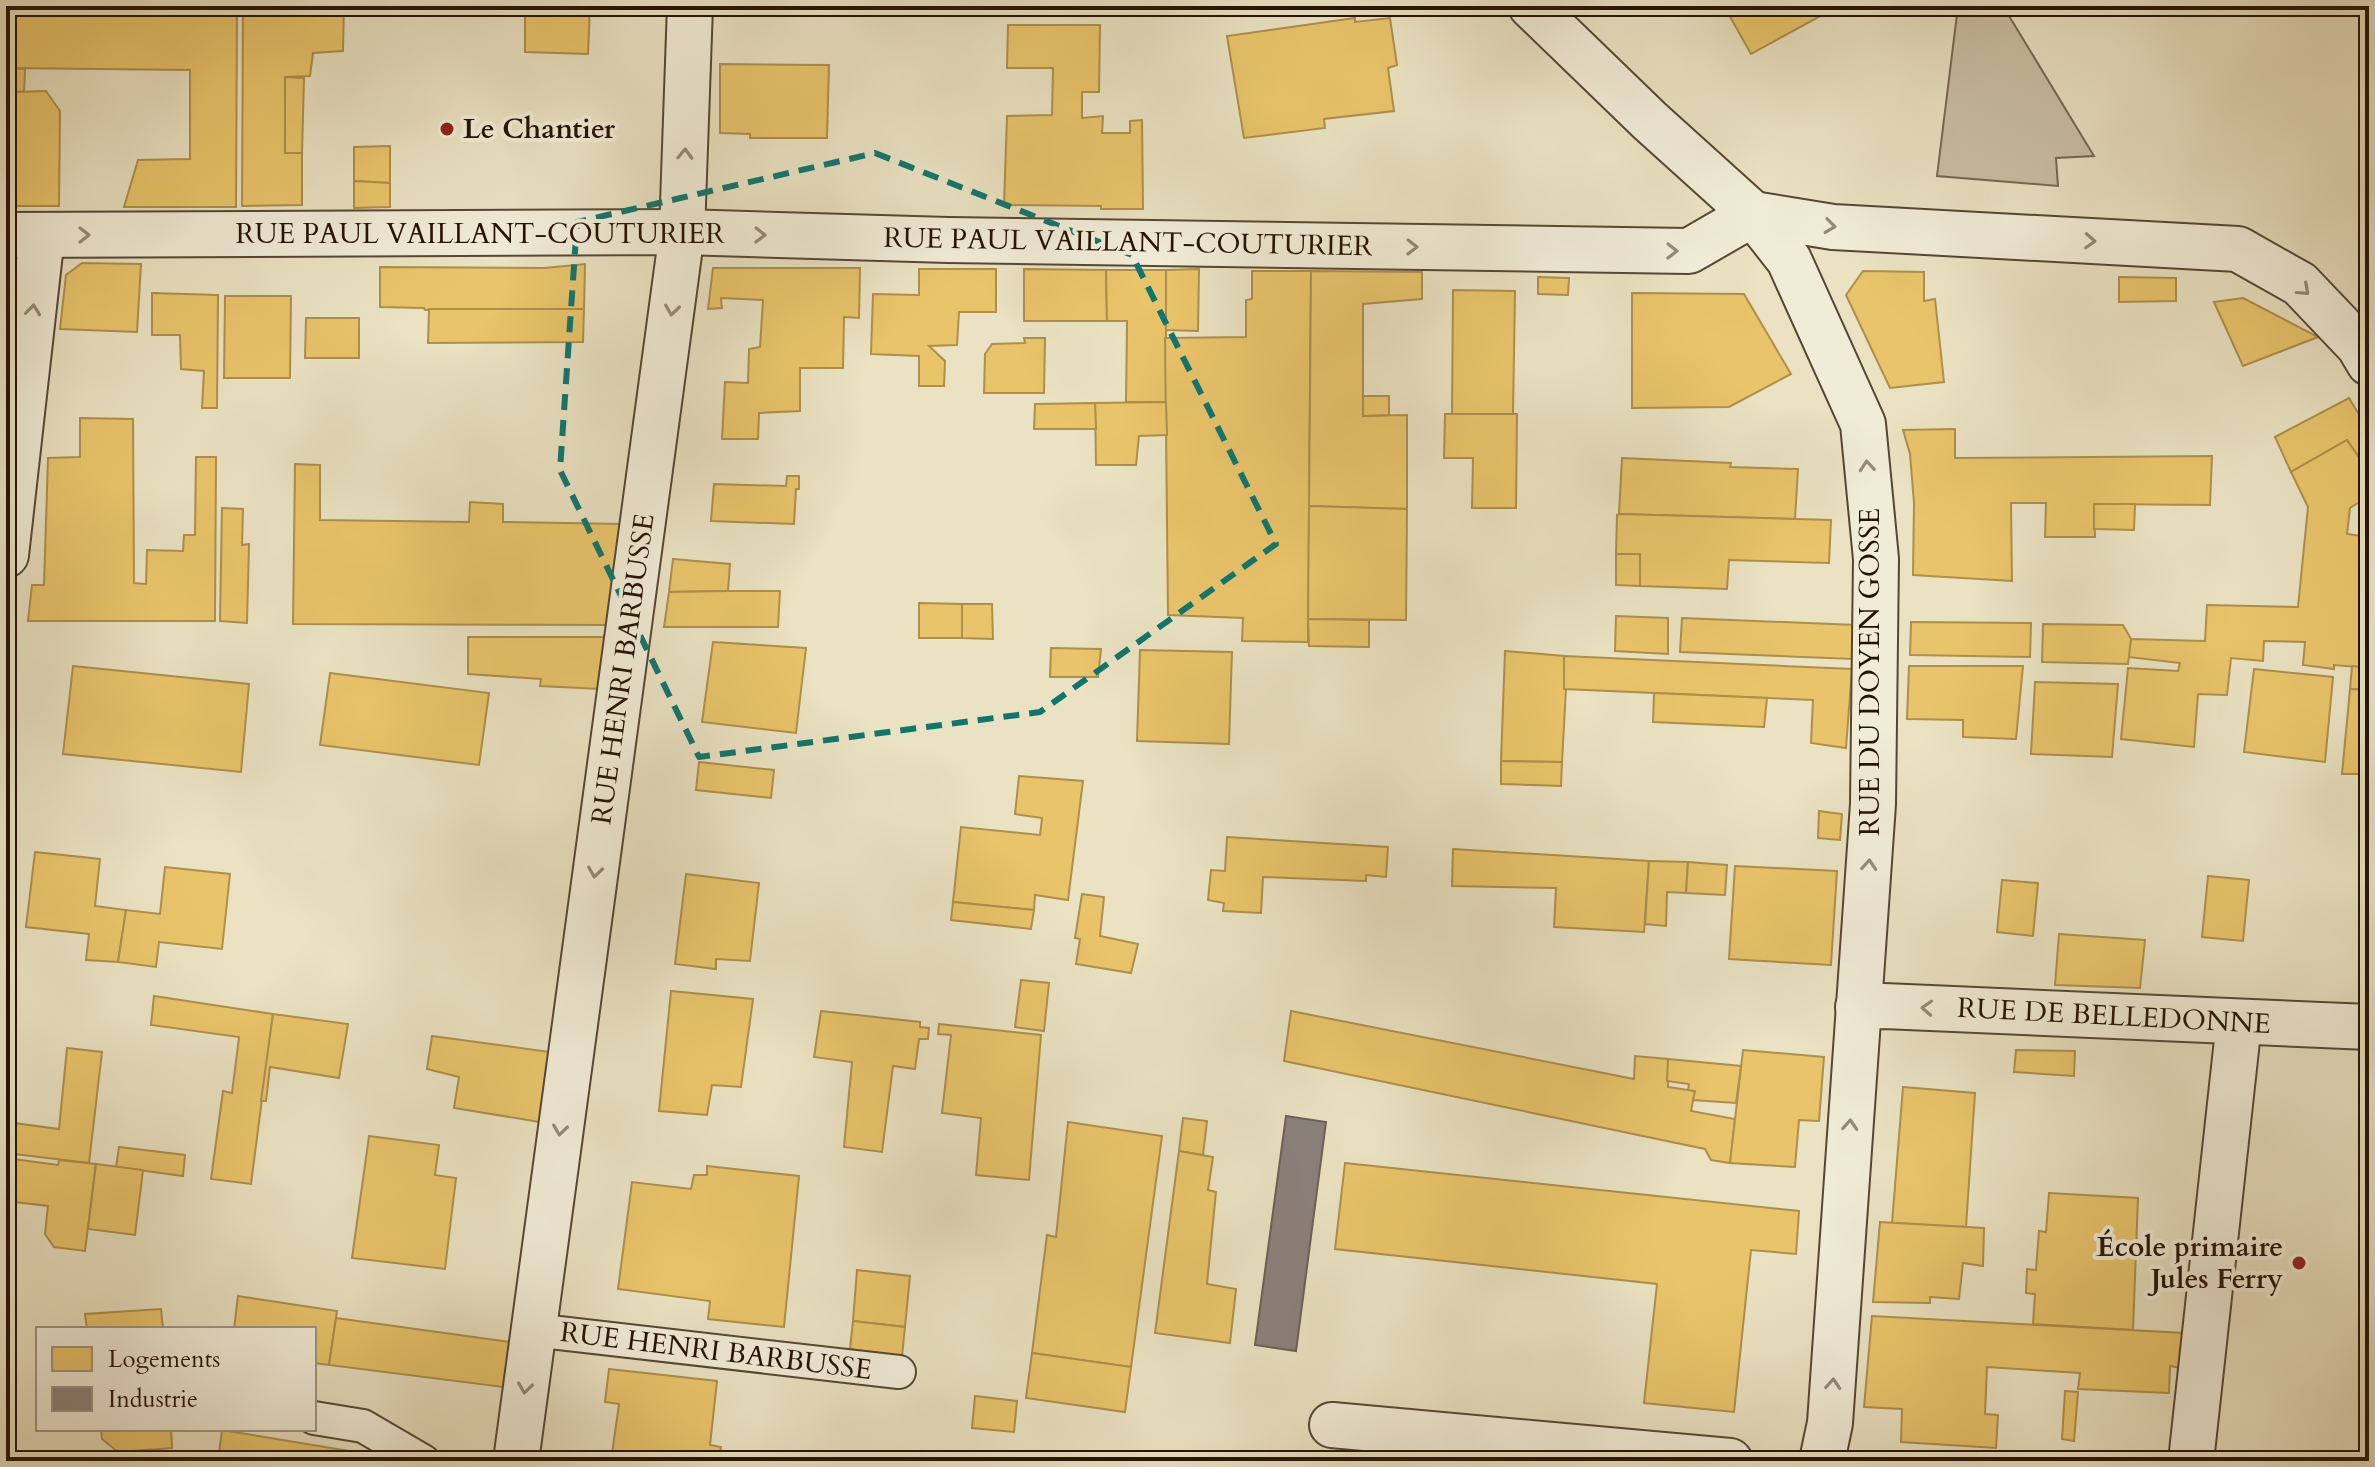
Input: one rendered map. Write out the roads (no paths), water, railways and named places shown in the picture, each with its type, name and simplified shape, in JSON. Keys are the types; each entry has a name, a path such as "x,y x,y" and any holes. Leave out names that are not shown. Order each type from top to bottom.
{"street":[{"name":"RUE HENRI BARBUSSE","path":"516,1461 682,232 690,6"},
{"name":"RUE DU DOYEN GOSSE","path":"1531,6 1650,121 1753,214 1789,260 1863,424 1876,559 1873,804 1830,1423 1822,1461"},
{"name":"RUE PAUL VAILLANT-COUTURIER","path":"24,235 682,232 948,240 1689,251 1753,214"},
{"path":"1753,214 1833,227 2238,249 2300,284 2359,346 2369,363"},
{"path":"6,555 24,235"},
{"name":"RUE DE BELLEDONNE","path":"1858,1007 2369,1027"},
{"path":"2191,1461 2239,1022"},
{"path":"1332,1425 1730,1461"}],"lane":[{"name":"RUE HENRI BARBUSSE","path":"533,1330 899,1372"},
{"path":"316,1418 363,1426 423,1461"}],"place":[{"name":"Le Chantier","path":"447,129"},
{"name":"École primaire Jules Ferry","path":"2299,1263"}]}
